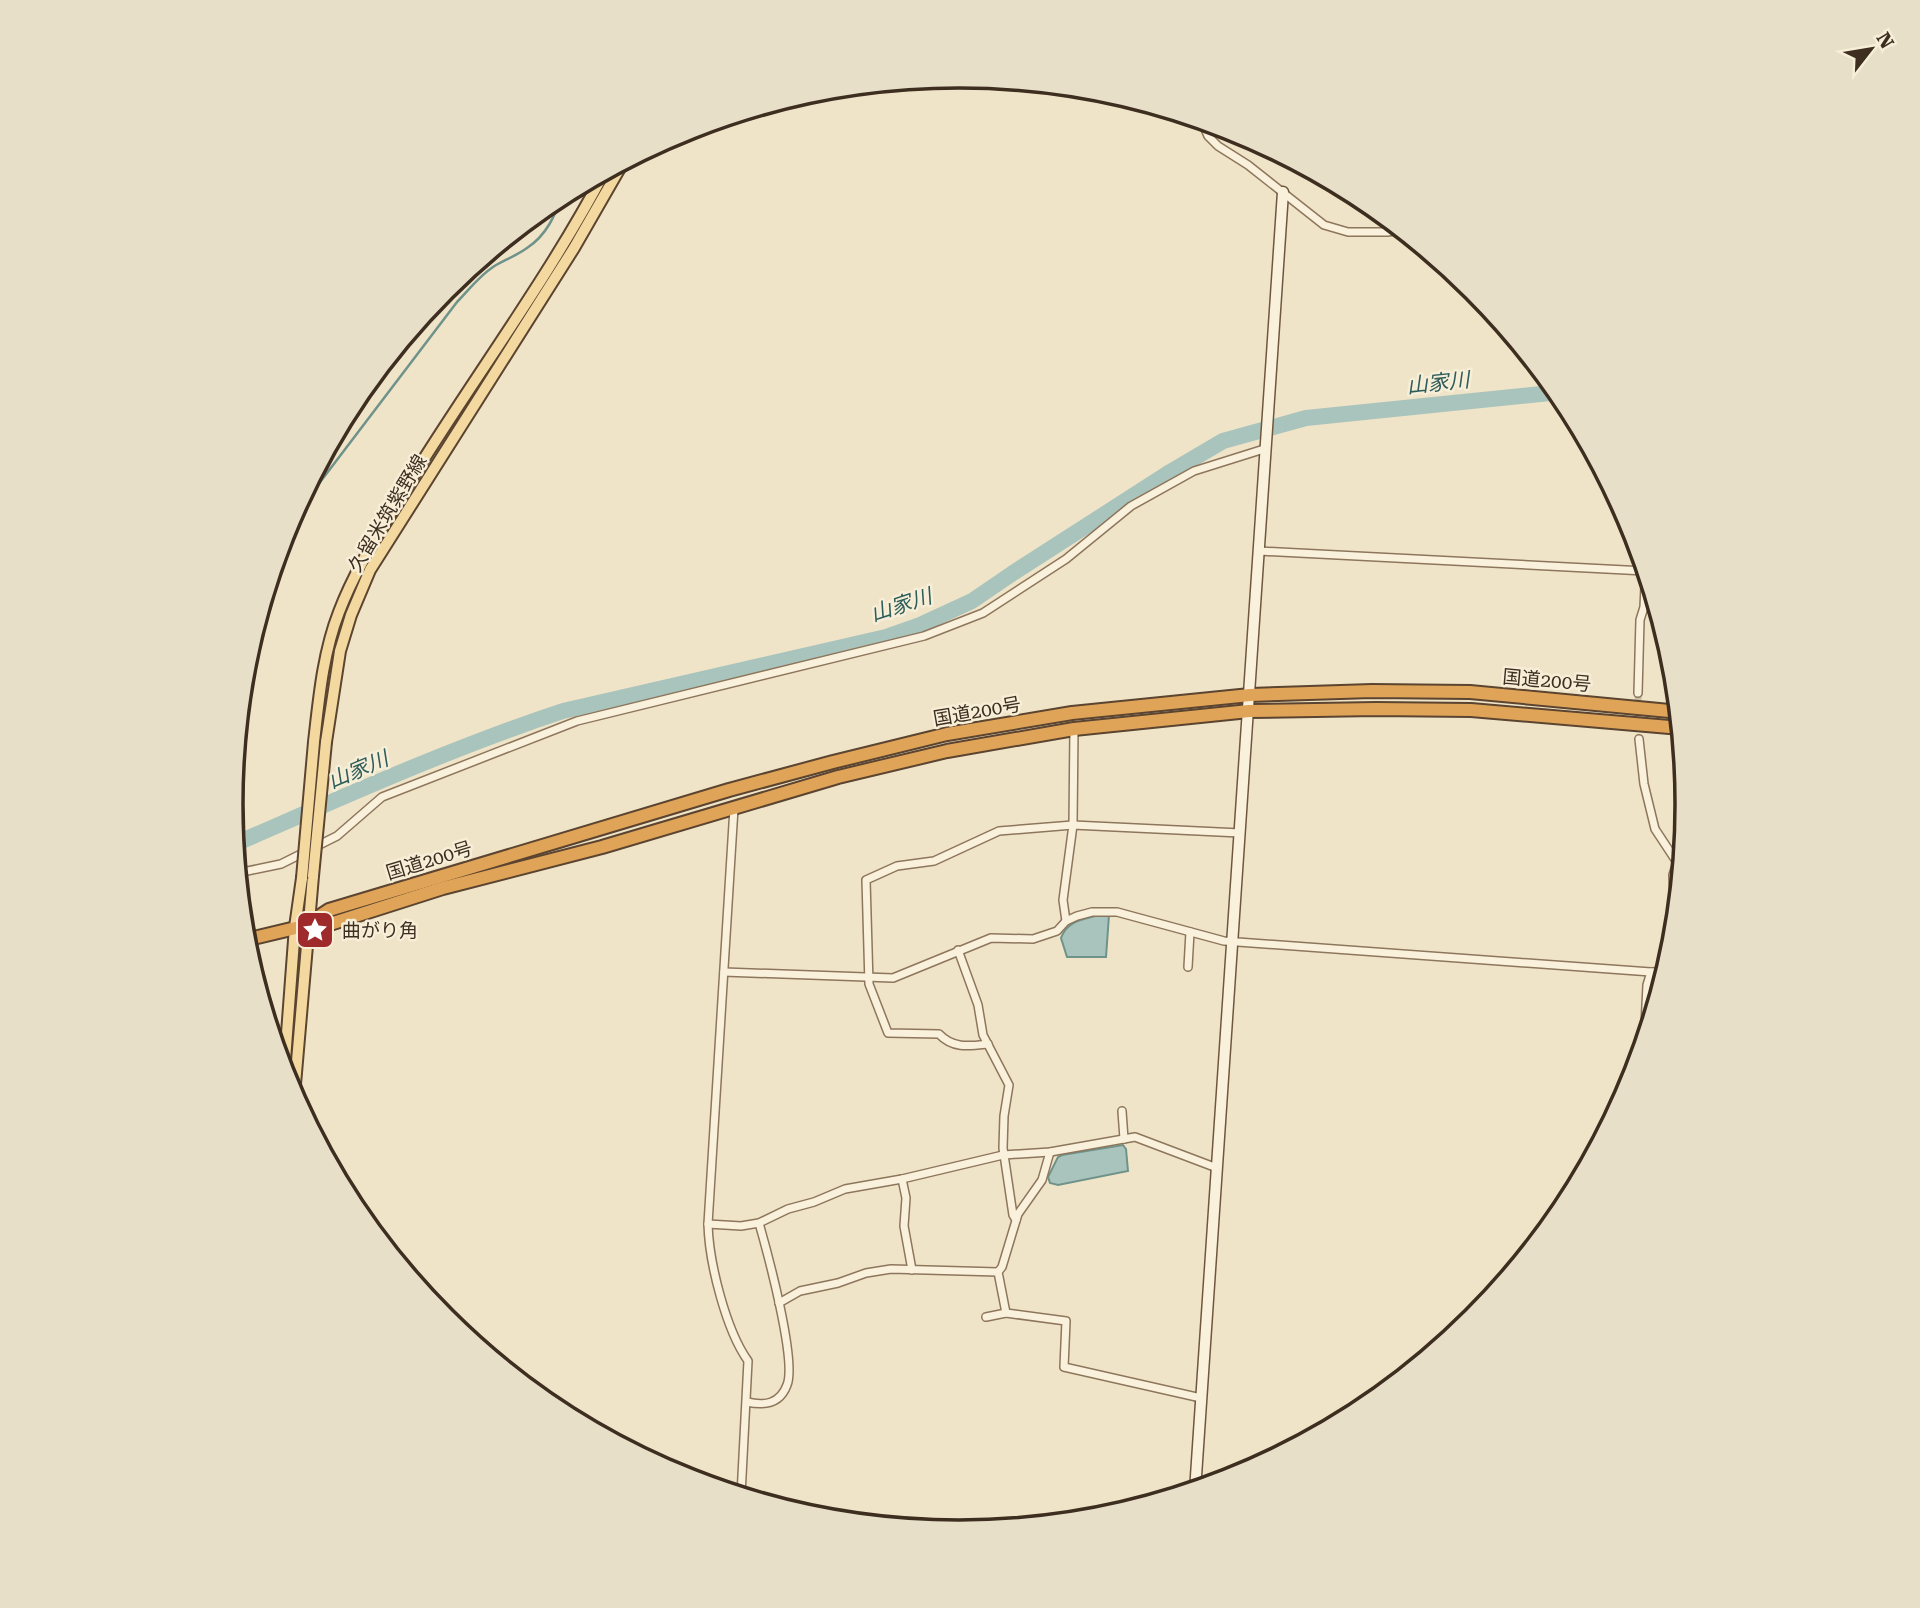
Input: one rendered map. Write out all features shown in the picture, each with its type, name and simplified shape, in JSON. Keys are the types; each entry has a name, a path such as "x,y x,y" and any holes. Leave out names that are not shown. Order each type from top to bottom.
{"highway":[{"name":"国道200号","path":"301,926 329,910 729,790 947,734 1072,713 1250,695 1372,691 1470,692 1670,711"},
{"name":"国道200号","path":"256,937 301,926 327,925 443,888 602,847 838,777 947,751 1074,729 1248,711 1471,710 1672,727"}],"main road":[{"name":"久留米筑紫野線","path":"287,1048 326,742 340,651 351,615 370,570 574,248 616,176"},
{"name":"久留米筑紫野線","path":"307,877 314,742 320,689 338,613 360,565 429,451 596,187"},
{"name":"久留米筑紫野線","path":"295,1070 301,926"}],"street":[{"path":"1205,132 1218,146 1248,165 1324,225 1359,232 1389,231"},
{"path":"1196,1480 1283,192"},
{"path":"247,871 281,864 337,836 382,797 577,721 924,636 983,613 1066,559 1131,506 1194,471 1264,449"},
{"path":"1259,551 1636,569"},
{"path":"1638,693 1640,620 1644,594"},
{"path":"1066,921 1063,900 1073,825 1074,729"},
{"path":"1639,739 1649,811 1655,829 1674,858"},
{"path":"734,806 708,1223 712,1263 736,1345 748,1361 742,1486"},
{"path":"988,1044 965,1047 945,1041 939,1034 888,1033 868,978 866,880 897,866 934,861 999,831 1073,825 1240,834"},
{"path":"724,972 893,978 991,938 1033,939 1050,934 1066,921 1092,912 1117,912 1233,942 1656,972"},
{"path":"1188,967 1190,932"},
{"path":"958,950 978,1005 983,1035 1009,1085 1004,1116 1003,1155 1016,1220"},
{"path":"1646,1009 1647,985 1651,972"},
{"path":"1122,1111 1124,1139"},
{"path":"708,1223 741,1226 759,1223 788,1209 845,1189 902,1179 1003,1155 1050,1152 1135,1137 1217,1168"},
{"path":"1006,1313 998,1272 1002,1267 1016,1220 1042,1180 1050,1152"},
{"path":"902,1179 906,1198 904,1226 912,1270"},
{"path":"747,1402 770,1404 780,1396 787,1385 790,1372 779,1303 759,1223"},
{"path":"779,1303 800,1292 866,1273 891,1269 998,1272"},
{"path":"986,1317 1006,1313 1066,1321 1064,1367 1201,1398"}],"water":[{"path":"1109,915 1106,957 1067,957 1061,938 1067,928 1076,922"},
{"path":"1123,1145 1126,1149 1128,1171 1058,1185 1050,1183 1048,1177 1058,1157"}],"waterway":[{"path":"319,484 457,302 488,271 534,243 545,231 555,214"},
{"name":"山家川","path":"245,840 438,757 563,711 886,637 920,625 972,601 1167,474 1223,441 1306,418 1547,393"}],"tunnel":[{"path":"1638,693 1639,739"}],"place":[{"name":"曲がり角","path":"315,930"}]}
